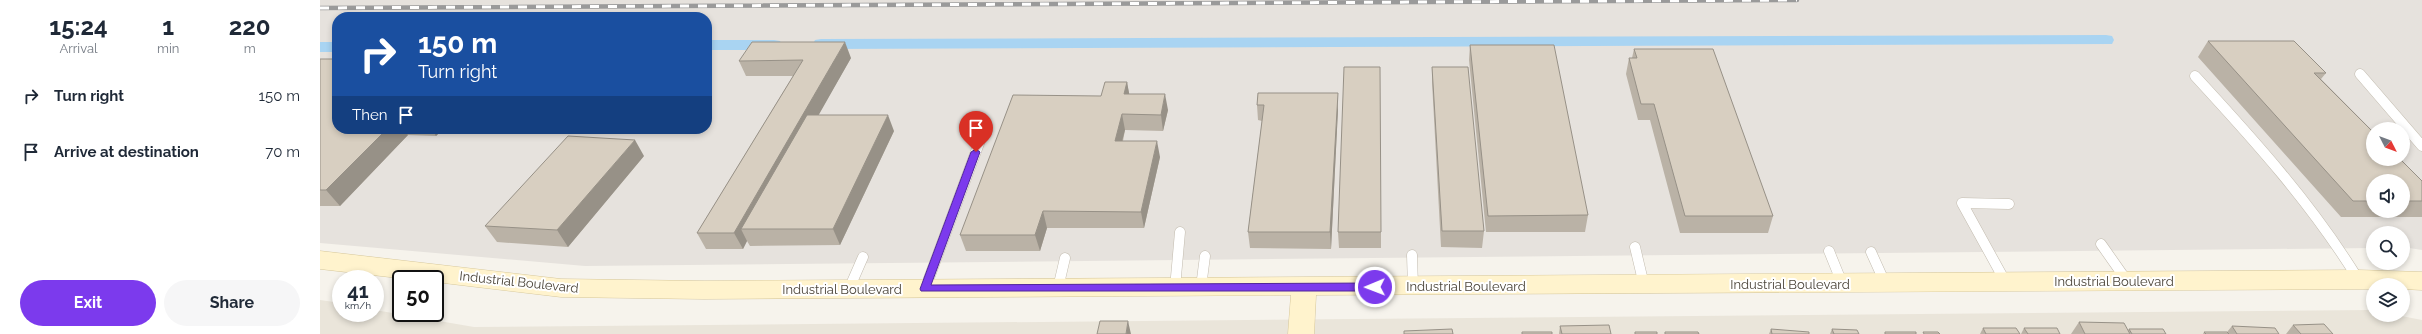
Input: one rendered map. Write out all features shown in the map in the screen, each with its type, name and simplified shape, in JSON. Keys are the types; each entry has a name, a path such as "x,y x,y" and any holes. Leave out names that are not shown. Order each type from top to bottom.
{"main road":[{"name":"Industrial Boulevard","path":"320,260 561,288 1304,288 2005,281 2358,279 2422,281"},
{"path":"1301,334 1304,288"}],"lane":[{"path":"2360,74 2422,146"},
{"path":"2195,76 2272,159 2337,242 2358,279"},
{"path":"925,289 981,138"},
{"path":"2005,281 1962,203 2009,204"},
{"path":"1175,288 1180,232"},
{"path":"2101,244 2127,281"},
{"path":"1635,246 1644,285"},
{"path":"1830,251 1842,283"},
{"path":"1870,252 1885,283"},
{"path":"1412,255 1413,287"},
{"path":"1201,287 1205,256"},
{"path":"850,289 863,257"},
{"path":"1058,288 1065,258"}],"shaded area":[{"path":"320,0 2422,0 2422,250 2410,248 2410,226 2366,226 2366,248 585,266 320,243"},
{"path":"320,300 332,302 332,322 384,322 384,312 392,313 392,322 444,322 474,327 2366,310 2366,322 2410,322 2410,318 2422,320 2422,334 320,334"}],"building":[{"path":"2208,41 2294,41 2326,73 2314,73 2366,125 2366,166 2407,166 2422,181 2422,201 2410,201 2410,174 2366,174 2366,201 2353,201"},
{"path":"752,42 845,42 734,233 697,233 803,60 739,61"},
{"path":"1470,45 1554,45 1588,215 1488,216"},
{"path":"1634,49 1713,49 1773,216 1685,216 1654,104 1641,104 1629,58 1637,58"},
{"path":"320,59 332,59 332,134 382,134 326,190 320,190"},
{"path":"1344,67 1380,67 1381,232 1338,232"},
{"path":"1432,67 1468,67 1484,231 1442,231"},
{"path":"1105,82 1127,82 1124,94 1165,94 1161,115 1122,114 1115,141 1157,141 1141,212 1043,211 1035,235 960,235 1013,95 1101,96"},
{"path":"1258,93 1338,93 1330,232 1248,232 1264,105 1257,105"},
{"path":"807,115 888,115 833,229 741,229"},
{"path":"568,136 635,140 557,230 485,226"},
{"path":"1100,321 1128,321 1126,334 1097,334"},
{"path":"2079,322 2124,323 2130,334 2085,334"},
{"path":"2324,324 2333,334 2301,334 2293,325"},
{"path":"1609,325 1611,334 1562,334 1560,326"},
{"path":"2232,326 2275,328 2279,334 2237,334"},
{"path":"1983,328 2016,328 2020,334 1986,334"},
{"path":"2024,328 2057,328 2060,334 2028,334"},
{"path":"1452,329 1453,334 1404,334 1404,331"},
{"path":"1771,329 1809,332 1809,334 1772,334"},
{"path":"1832,329 1857,330 1859,334 1834,334"},
{"path":"2129,329 2163,329 2166,334 2132,334"},
{"path":"1522,332 1552,332 1552,334 1522,334"},
{"path":"1635,332 1657,332 1657,334 1635,334"},
{"path":"1665,332 1698,332 1699,334 1665,334"},
{"path":"1885,332 1916,332 1916,334 1885,334"},
{"path":"1923,332 1938,332 1940,334 1924,334"},
{"path":"2204,332 2227,332 2229,334 2206,334"}],"waterway":[{"path":"821,44 2106,40"},
{"path":"712,45 774,45"},
{"path":"320,47 332,47"}],"railway":[{"path":"320,8 1797,0"}],"route":[{"path":"976,152 925,289 1375,287"}]}
